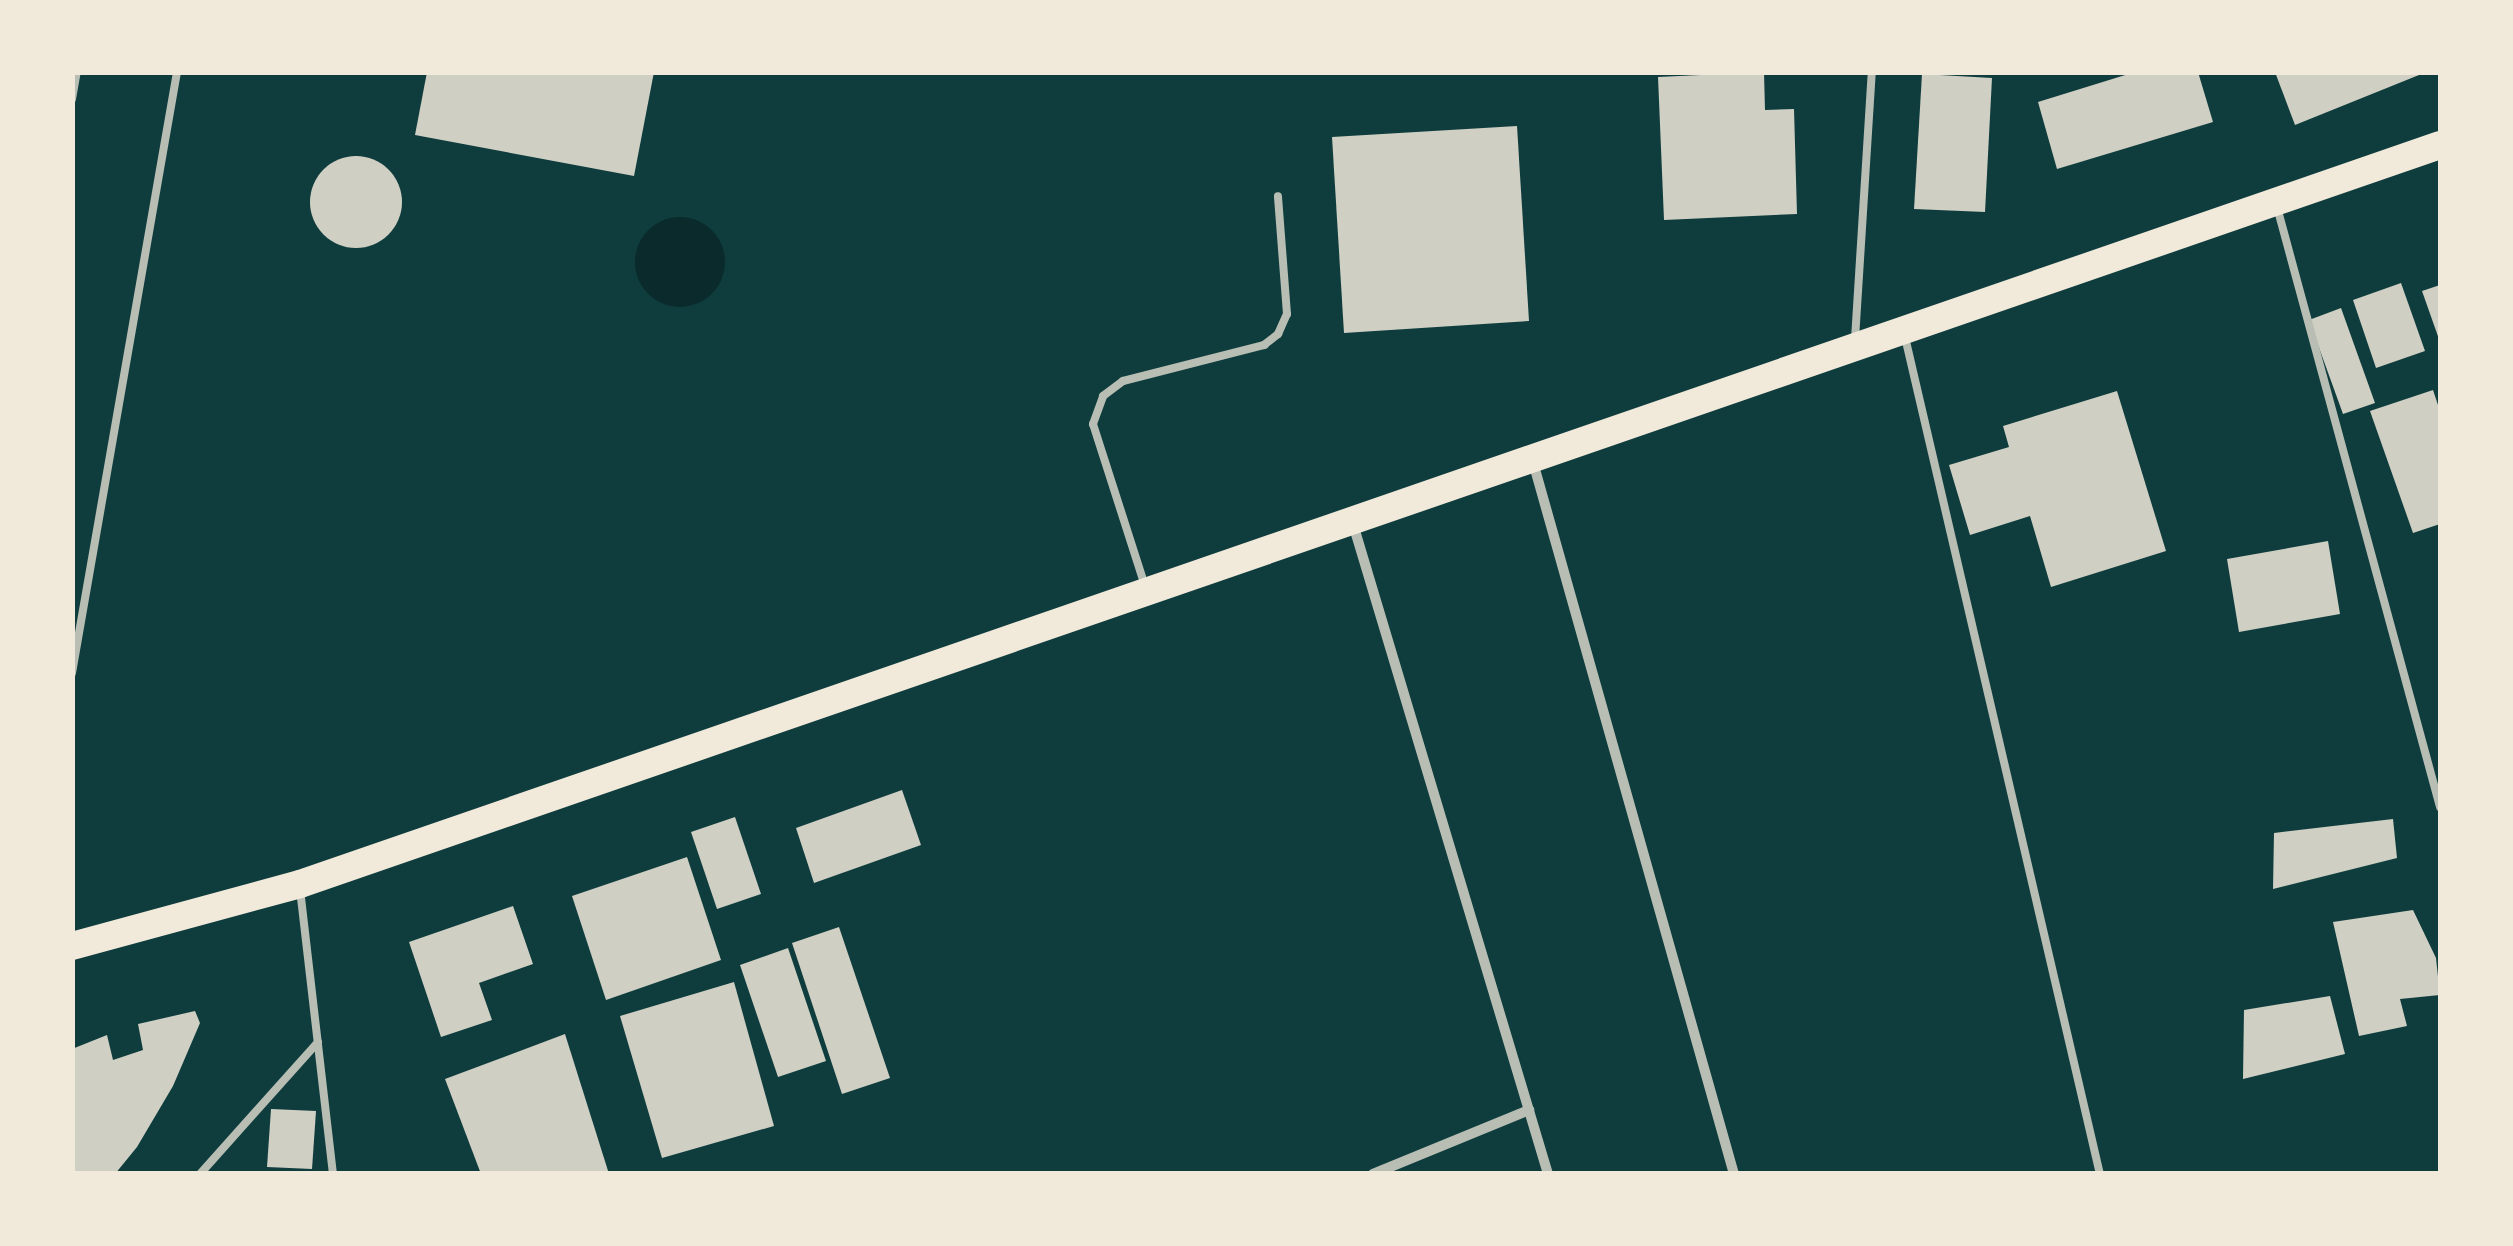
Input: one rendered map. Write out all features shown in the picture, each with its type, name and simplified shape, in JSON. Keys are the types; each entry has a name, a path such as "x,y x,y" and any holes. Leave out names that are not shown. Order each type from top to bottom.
{"highway":[{"path":"72,946 300,884 2275,198 2440,145"}],"street":[{"path":"1532,456 1734,1174"},
{"path":"1352,518 1548,1174"},
{"path":"1373,1174 1529,1110"}],"lane":[{"path":"72,99 78,72"},
{"path":"72,674 176,72"},
{"path":"1855,344 1872,72"},
{"path":"1146,590 1093,424 1104,396 1123,382 1264,345 1278,334 1287,314 1278,196"},
{"path":"2275,198 2440,806"},
{"path":"1902,328 2100,1174"},
{"path":"300,884 333,1174"},
{"path":"200,1174 318,1042"}],"water":[{"path":"680,217 697,220 712,230 722,245 722,279 712,294 697,304 680,307 663,304 648,294 638,279 635,262 638,245 648,230 663,220"}],"building":[{"path":"427,72 654,72 634,176 415,135"},
{"path":"1764,72 1765,110 1794,109 1797,214 1664,220 1658,77"},
{"path":"2135,72 2198,72 2213,122 2057,169 2038,102"},
{"path":"2275,72 2424,72 2424,73 2295,125"},
{"path":"1922,74 1992,78 1985,212 1914,209"},
{"path":"1517,126 1529,321 1344,333 1332,137"},
{"path":"356,156 373,160 388,170 398,185 402,202 398,219 388,234 373,244 356,248 339,244 324,234 314,219 310,202 314,185 324,170 339,160"},
{"path":"2401,283 2425,351 2376,368 2353,300"},
{"path":"2440,285 2440,342 2422,291"},
{"path":"2341,308 2375,403 2343,414 2309,320"},
{"path":"2433,390 2440,411 2440,524 2413,533 2370,411"},
{"path":"2117,391 2166,551 2051,587 2030,516 1970,535 1949,465 2009,447 2003,426"},
{"path":"2328,541 2340,614 2239,632 2227,559"},
{"path":"902,790 921,845 814,883 796,828"},
{"path":"735,817 761,894 717,909 691,832"},
{"path":"2393,819 2397,858 2273,889 2274,833"},
{"path":"687,857 721,960 606,1000 572,896"},
{"path":"513,906 533,964 479,983 492,1020 441,1037 409,942"},
{"path":"2413,910 2436,958 2440,995 2400,999 2407,1026 2359,1036 2333,922"},
{"path":"839,927 890,1078 842,1094 792,943"},
{"path":"788,948 826,1061 778,1077 740,965"},
{"path":"734,982 774,1126 662,1158 620,1016"},
{"path":"2330,996 2345,1054 2243,1079 2244,1010"},
{"path":"195,1011 200,1023 173,1086 137,1147 115,1174 72,1174 72,1049 107,1035 113,1060 143,1050 138,1024"},
{"path":"565,1034 609,1174 481,1174 445,1079"},
{"path":"271,1109 316,1111 312,1169 267,1167"}]}
